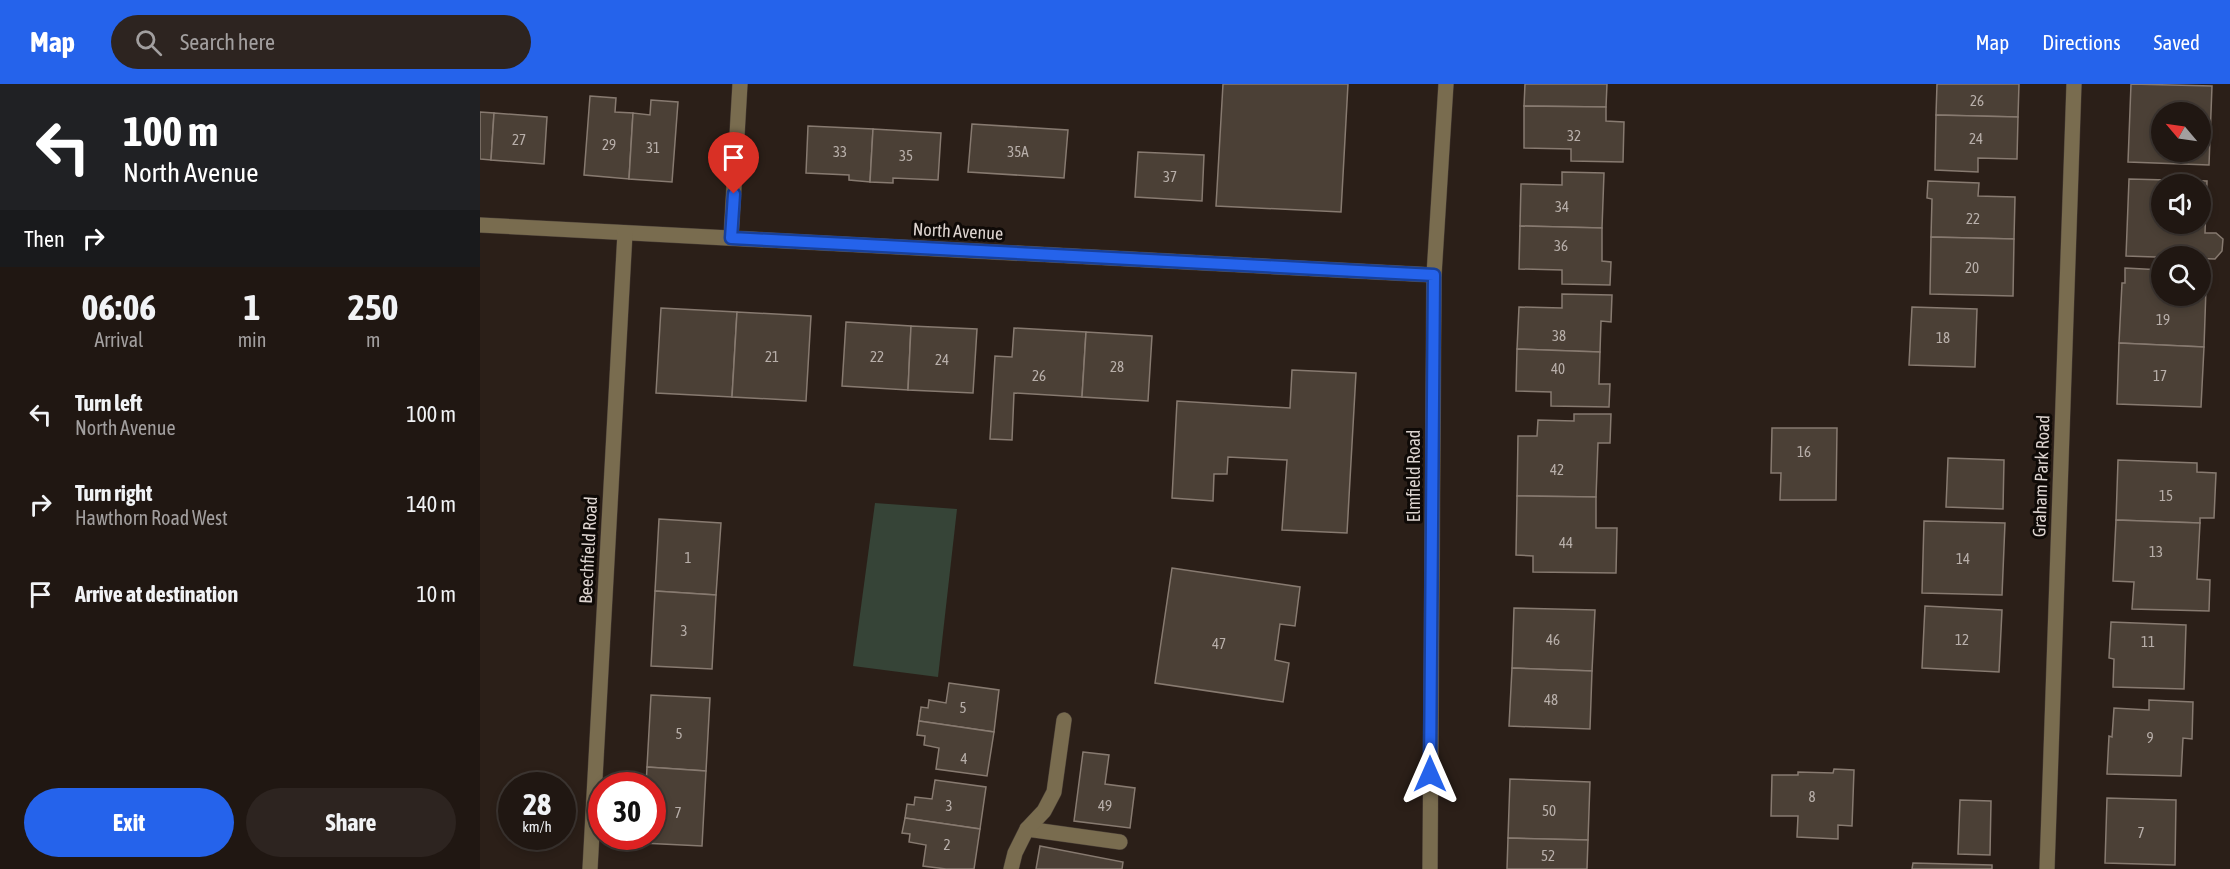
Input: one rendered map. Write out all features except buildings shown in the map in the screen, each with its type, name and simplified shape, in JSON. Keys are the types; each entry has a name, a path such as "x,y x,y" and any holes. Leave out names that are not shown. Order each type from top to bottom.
{"street":[{"path":"731,238 740,84"},
{"name":"Elmfield Road","path":"1430,869 1434,275 1446,84"},
{"name":"Graham Park Road","path":"2047,869 2074,84"},
{"name":"North Avenue","path":"480,225 1434,275"},
{"name":"Beechfield Road","path":"590,869 625,232"},
{"path":"1011,869 1015,853 1027,829 1044,811 1054,792 1064,720"},
{"path":"1027,829 1120,843"}],"green space":[{"path":"875,503 957,509 938,677 853,666"}],"route":[{"path":"734,194 731,238 1434,275 1430,774"}]}
